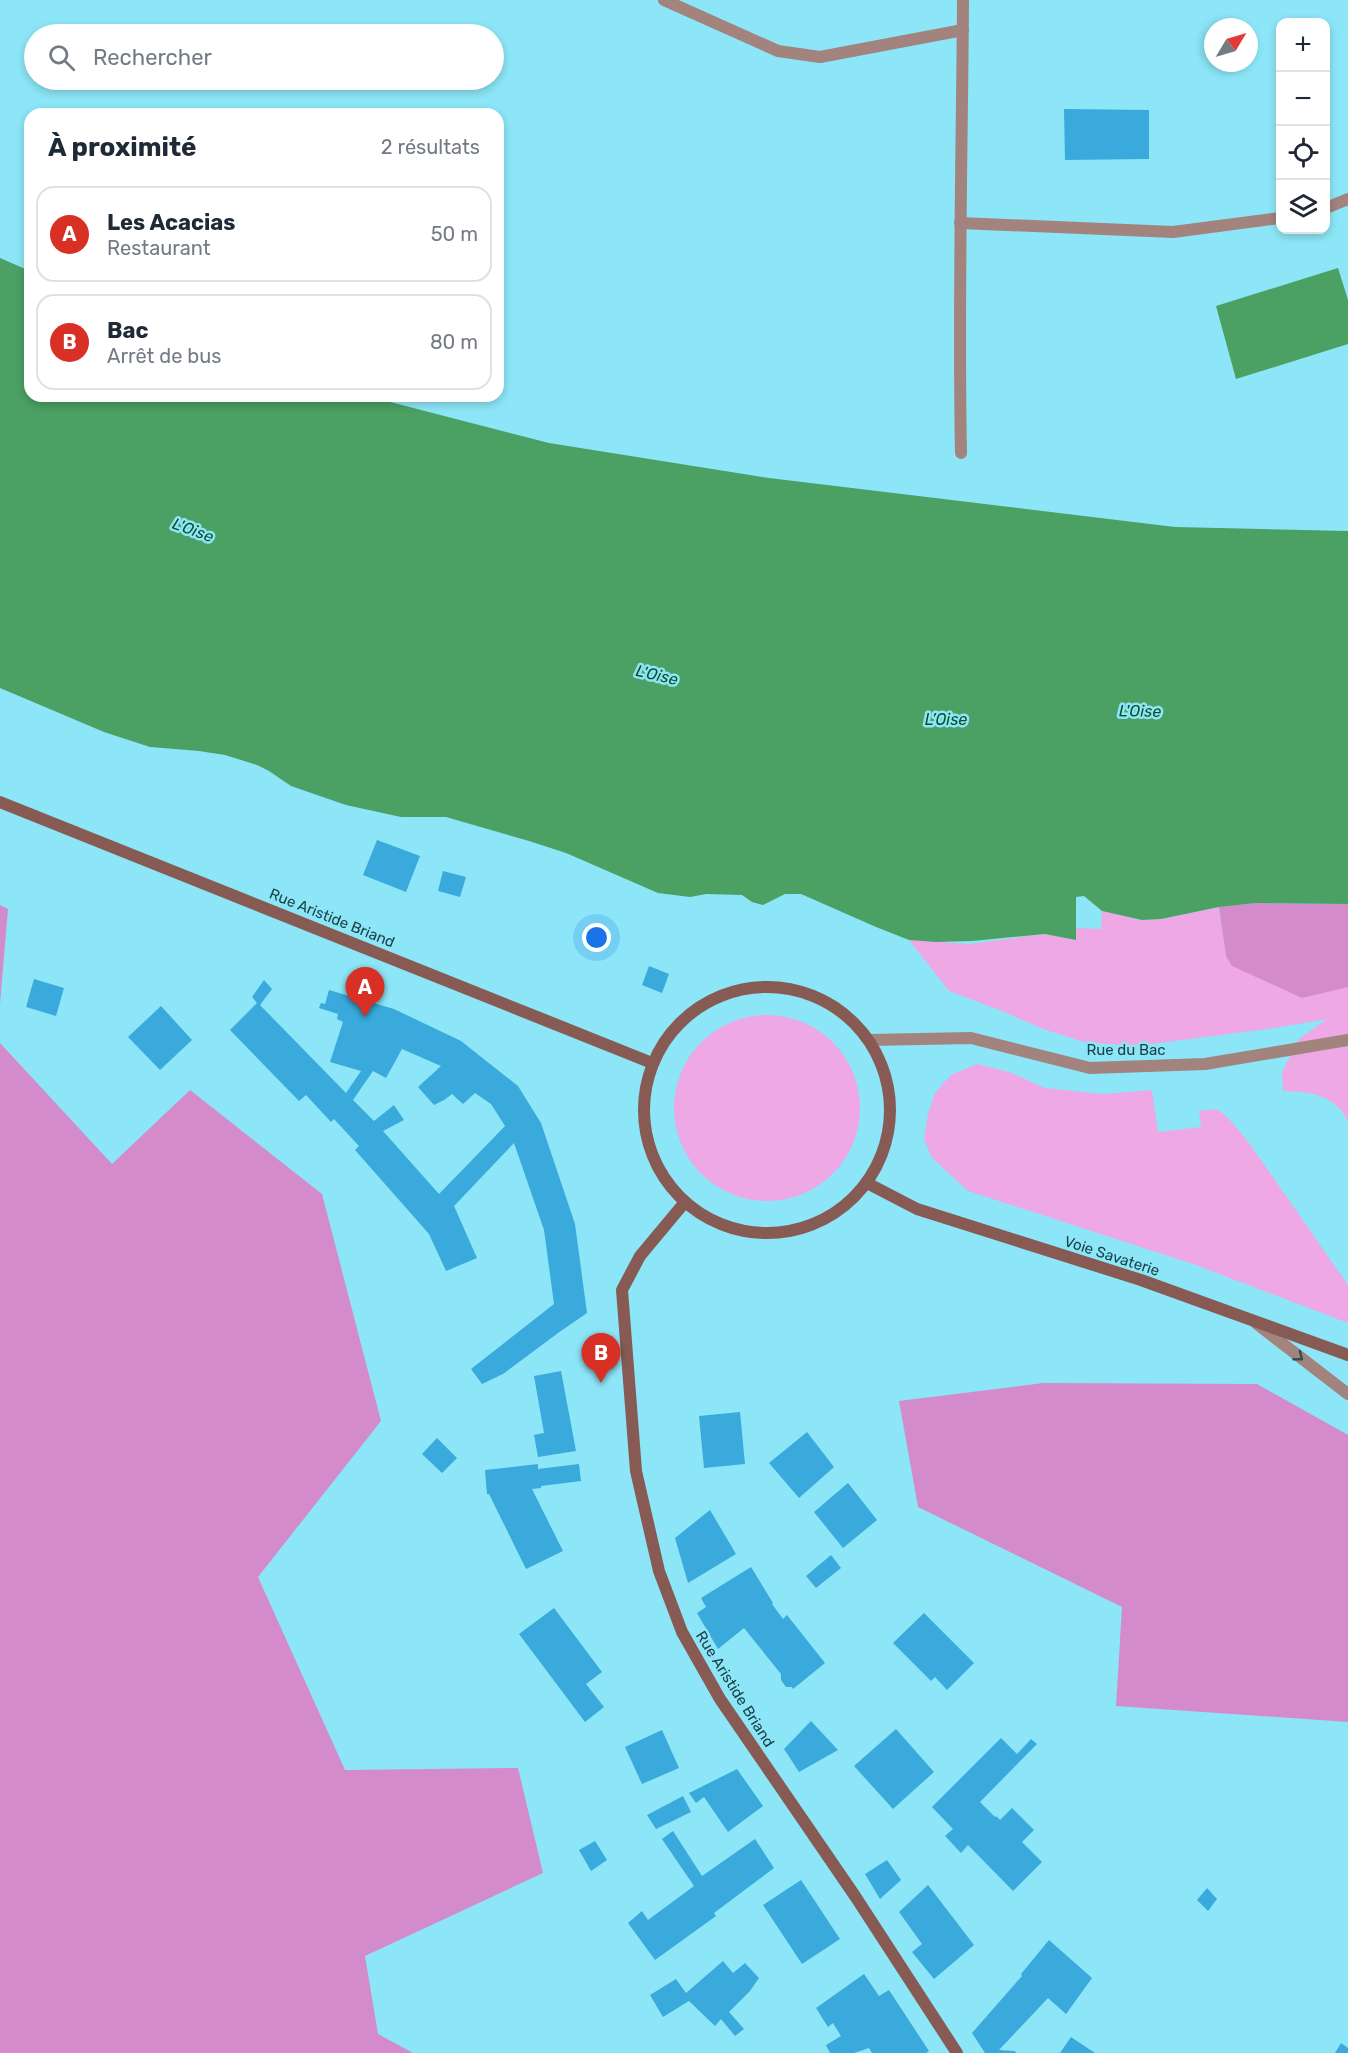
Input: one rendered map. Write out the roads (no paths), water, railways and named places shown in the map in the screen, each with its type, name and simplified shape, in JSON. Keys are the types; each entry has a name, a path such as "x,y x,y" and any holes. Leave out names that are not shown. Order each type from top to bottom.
{"main road":[{"name":"Rue Aristide Briand","path":"0,802 652,1063"},
{"path":"773,986 810,994 843,1013 869,1040 885,1075 891,1112 884,1150 867,1183 837,1212 801,1229 760,1233 720,1224 685,1202 661,1173 647,1138 644,1100 652,1063 672,1030 700,1006 735,990 773,986"},
{"name":"Voie Savaterie","path":"867,1183 917,1209 1141,1280 1348,1355"},
{"name":"Rue Aristide Briand","path":"685,1202 640,1256 622,1290 636,1471 659,1571 682,1632 720,1699 855,1896 957,2053"}],"street":[{"path":"664,0 778,51 820,57 963,30"},
{"path":"961,453 960,223 963,0"},
{"path":"1330,206 1348,199"},
{"path":"960,223 1173,232 1276,219"},
{"name":"Rue du Bac","path":"869,1040 971,1038 1090,1068 1205,1064 1348,1040"},
{"path":"1253,1321 1348,1394"}],"water":[{"name":"L’Oise","path":"0,258 24,268 24,402 390,402 549,443 769,478 1175,527 1348,531 1348,904 1256,903 1219,907 1161,919 1142,920 1102,911 1084,896 1076,897 1076,940 1045,934 972,941 909,940 801,894 785,894 763,905 752,902 742,895 706,894 690,897 658,893 566,853 446,817 401,817 346,805 291,786 257,765 225,755 150,747 104,732 0,688"},
{"path":"1338,268 1348,300 1348,344 1236,379 1216,306"}],"place":[{"name":"Les Acacias","path":"365,1017"},
{"name":"Bac","path":"601,1383"}],"water label":[{"name":"L'Oise","path":"193,530"},
{"name":"L'Oise","path":"657,675"},
{"name":"L'Oise","path":"1140,711"}]}
